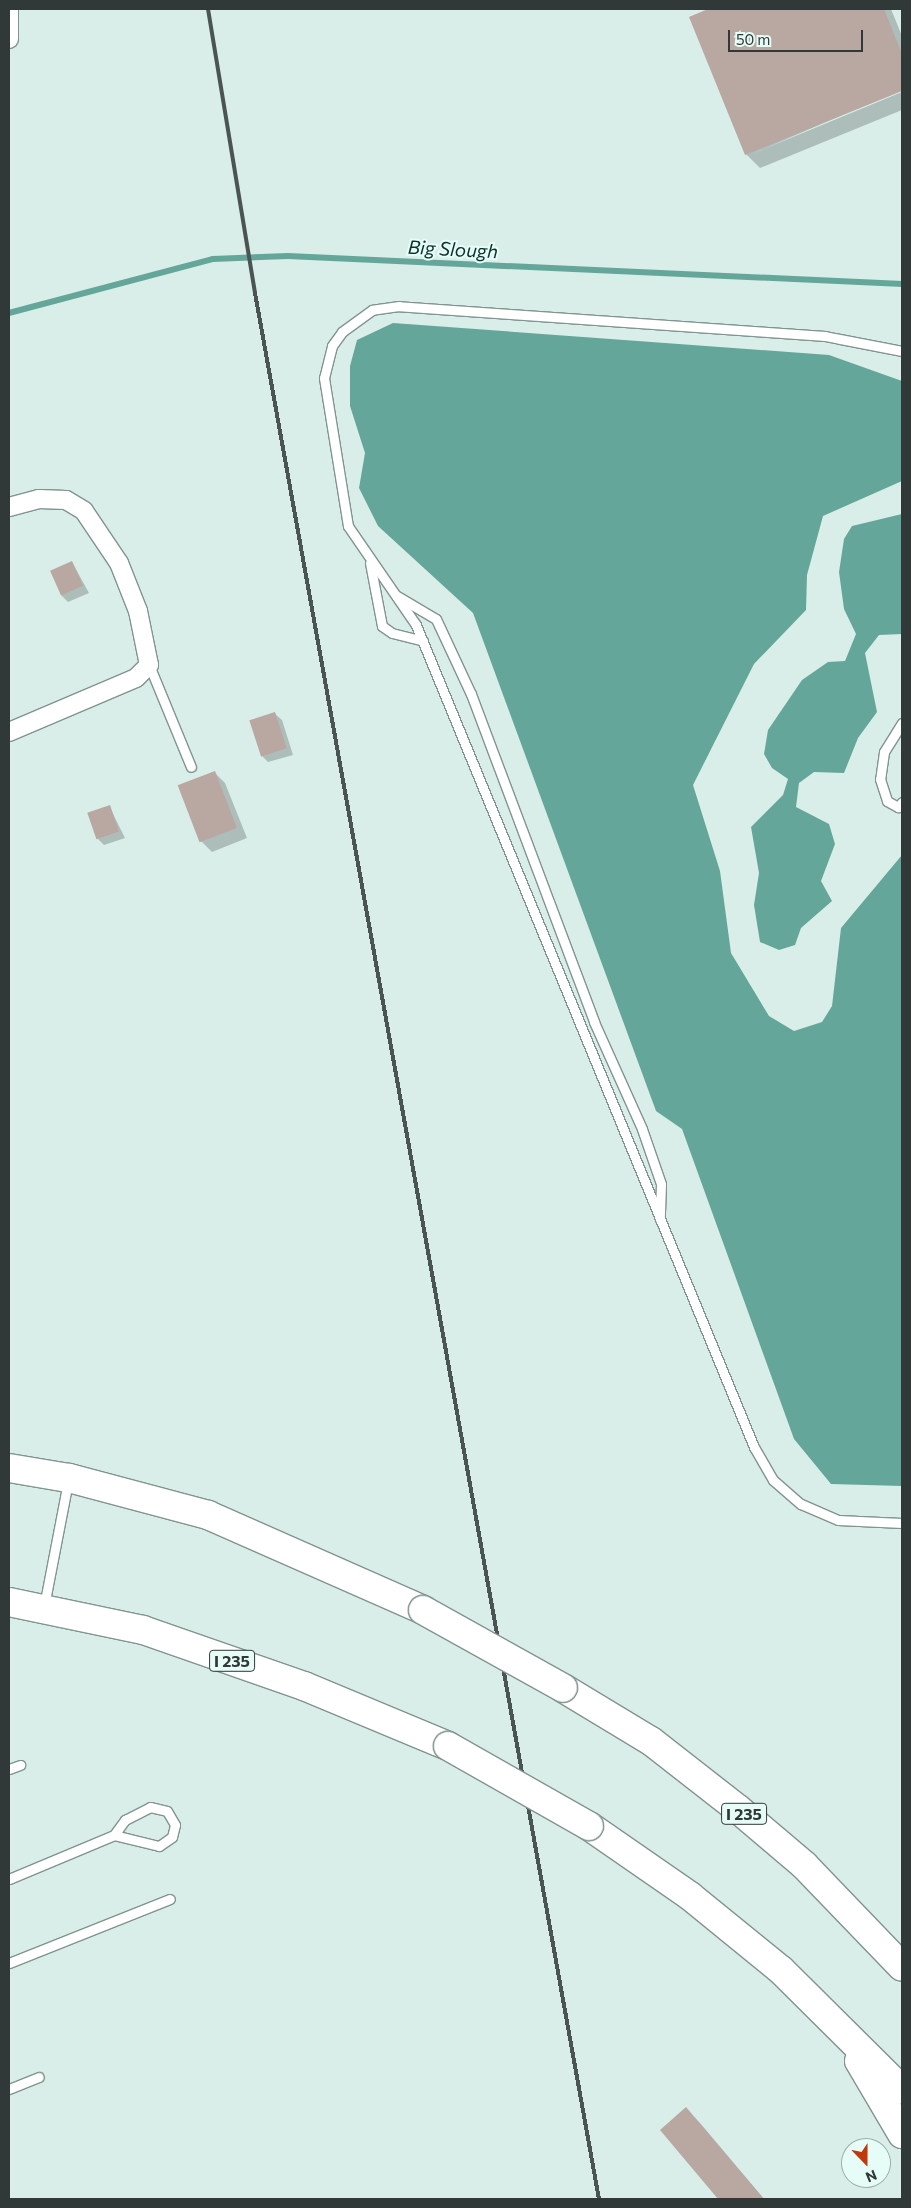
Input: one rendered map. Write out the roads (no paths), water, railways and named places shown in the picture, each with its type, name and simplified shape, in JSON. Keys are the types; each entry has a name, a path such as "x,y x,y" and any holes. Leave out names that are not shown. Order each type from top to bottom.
{"highway":[{"name":"I 235","path":"9,1468 68,1478 208,1515 423,1610 564,1688 652,1741 738,1809 811,1872 902,1967"},
{"name":"I 235","path":"9,1602 44,1607 161,1637 304,1686 448,1746 589,1826 690,1896 774,1964 902,2090"},
{"path":"842,2032 902,2134"}],"street":[{"path":"9,9 9,39"},
{"path":"9,507 39,499 66,500 84,511 119,563 138,611 149,665 136,678 9,732"}],"lane":[{"path":"902,351 825,336 399,306 372,310 332,346 324,378 348,526 370,563 396,596 423,642 660,1225 754,1447 773,1480 801,1504 838,1520 902,1523"},
{"path":"370,563 382,626 392,633 423,642"},
{"path":"396,596 436,619 471,694 594,1022 642,1129 661,1184 660,1225"},
{"path":"149,665 190,767"},
{"path":"902,723 884,752 880,779 886,801 898,807 902,802"},
{"path":"44,1607 68,1478"},
{"path":"9,1769 20,1765"},
{"path":"9,1879 114,1835 125,1820 150,1807 167,1811 175,1825 172,1837 159,1846 114,1835"},
{"path":"9,1963 170,1899"},
{"path":"9,2089 39,2077"}],"waterway":[{"name":"Big Slough","path":"9,313 213,259 288,256 902,284"}],"railway":[{"path":"208,9 255,293 599,2199"}]}
